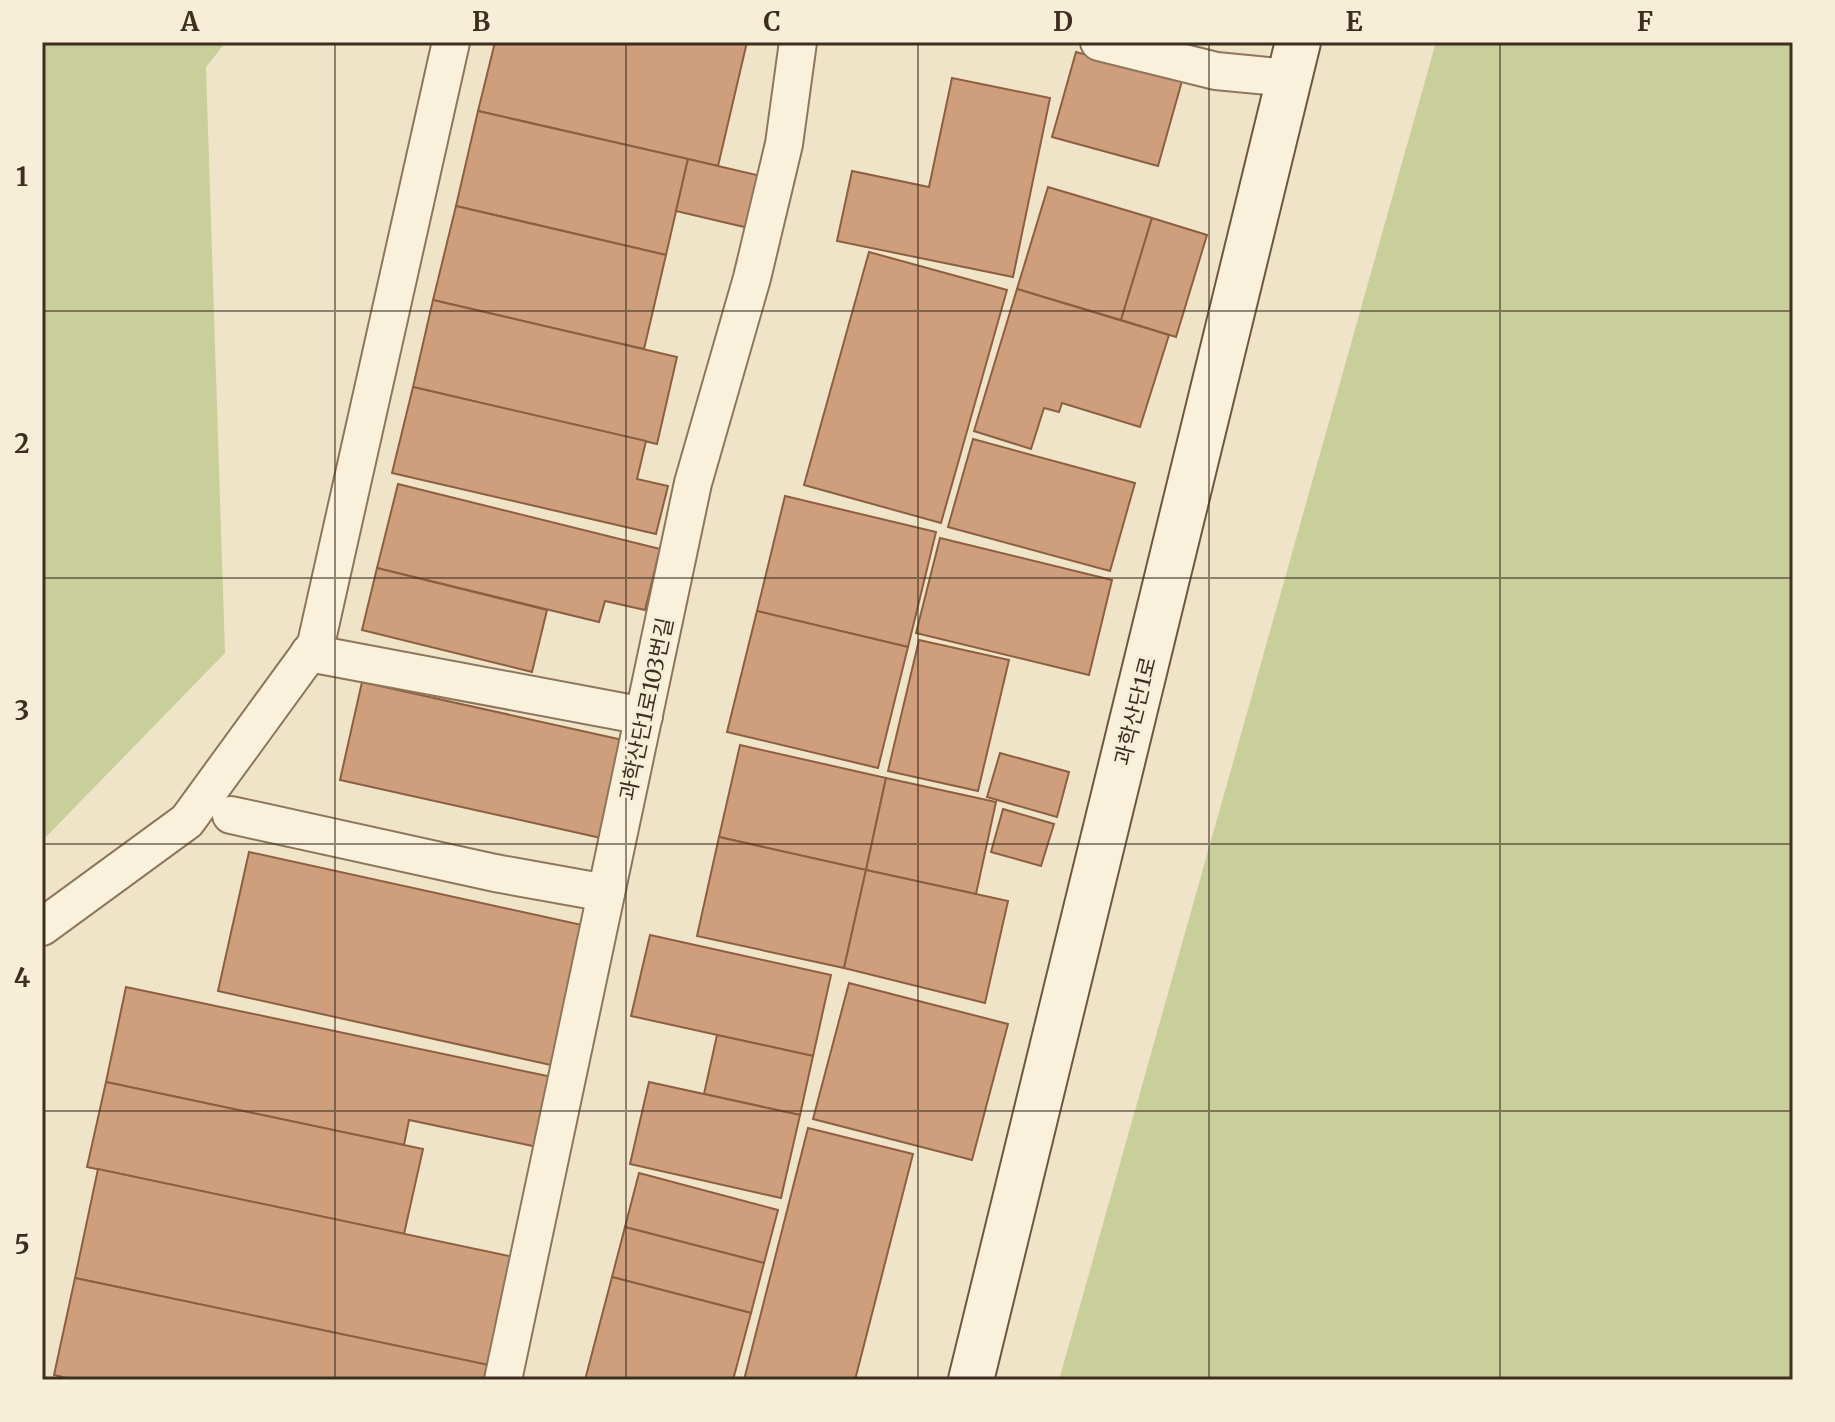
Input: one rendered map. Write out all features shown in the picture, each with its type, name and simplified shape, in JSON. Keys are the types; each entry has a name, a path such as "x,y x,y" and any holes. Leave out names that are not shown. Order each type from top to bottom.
{"main road":[{"name":"과학산단1로","path":"971,1380 1294,60"}],"street":[{"path":"42,927 187,821 316,644 451,42"},
{"name":"과학산단1로103번길","path":"503,1380 693,483 752,278 784,144 798,42"},
{"path":"1099,42 1216,71 1294,60"},
{"path":"309,653 644,716"},
{"path":"231,815 495,873 606,893"}],"green space":[{"path":"42,42 226,42 206,67 225,653 42,841"},
{"path":"1436,42 1793,42 1793,1380 1059,1380"}],"building":[{"path":"495,42 747,42 718,166 478,111"},
{"path":"1076,52 1182,81 1158,166 1052,137"},
{"path":"952,78 1050,98 1013,277 837,241 852,171 929,187"},
{"path":"478,111 688,159 666,255 456,206"},
{"path":"688,159 769,178 757,230 676,211"},
{"path":"1048,187 1152,218 1121,320 1017,289"},
{"path":"456,206 666,255 644,349 433,300"},
{"path":"1152,218 1207,235 1176,337 1121,320"},
{"path":"869,252 1007,290 941,523 804,485"},
{"path":"1017,289 1169,335 1140,427 1062,403 1059,412 1044,408 1031,449 974,431"},
{"path":"433,300 677,357 657,444 413,387"},
{"path":"413,387 646,441 637,479 668,486 656,534 392,473"},
{"path":"973,439 1135,483 1110,571 948,527"},
{"path":"398,484 660,549 645,610 605,601 599,622 377,568"},
{"path":"785,496 936,532 908,647 757,611"},
{"path":"940,538 1112,580 1089,675 916,633"},
{"path":"377,568 547,610 532,672 362,630"},
{"path":"757,611 908,647 878,768 727,732"},
{"path":"919,640 1009,660 978,791 888,771"},
{"path":"362,682 623,740 601,838 340,780"},
{"path":"740,745 886,778 866,870 719,837"},
{"path":"1000,753 1069,772 1057,817 987,797"},
{"path":"886,778 996,802 976,894 866,870"},
{"path":"1003,809 1054,824 1041,866 991,852"},
{"path":"719,837 866,870 844,968 697,936"},
{"path":"249,852 591,927 560,1067 218,991"},
{"path":"866,870 1008,901 985,1003 844,968"},
{"path":"650,935 831,975 813,1056 631,1016"},
{"path":"849,983 1008,1024 972,1160 813,1119"},
{"path":"126,987 557,1078 542,1148 409,1120 404,1145 106,1082"},
{"path":"717,1035 813,1056 800,1115 704,1094"},
{"path":"106,1082 423,1149 404,1234 87,1167"},
{"path":"649,1082 800,1115 781,1198 630,1164"},
{"path":"808,1128 913,1154 855,1380 744,1380"},
{"path":"98,1169 518,1258 495,1367 75,1278"},
{"path":"639,1173 778,1210 764,1263 625,1227"},
{"path":"625,1227 764,1263 751,1313 612,1277"},
{"path":"612,1277 751,1313 733,1380 585,1380"},
{"path":"75,1278 489,1365 486,1380 75,1380 54,1375"}]}
